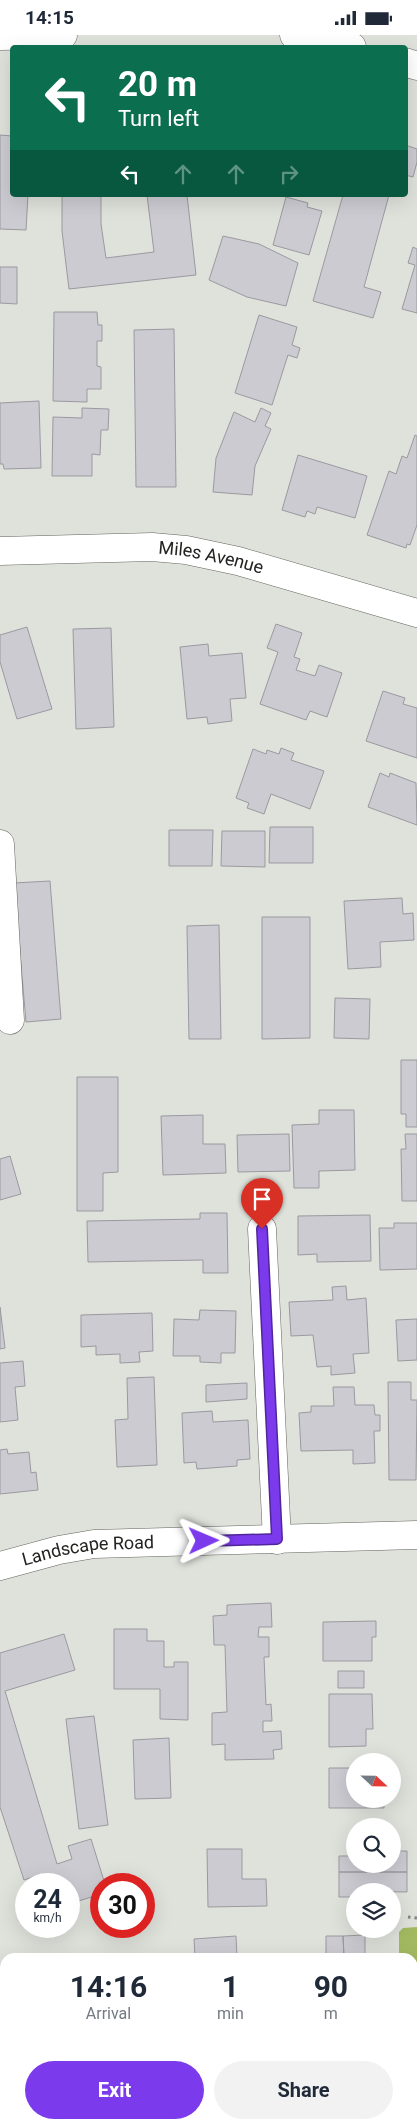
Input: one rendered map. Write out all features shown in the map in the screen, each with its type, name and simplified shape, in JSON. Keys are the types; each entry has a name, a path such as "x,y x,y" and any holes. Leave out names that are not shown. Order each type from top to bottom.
{"street":[{"path":"0,36 63,35"},
{"path":"294,35 342,45"},
{"name":"Miles Avenue","path":"0,551 152,547 186,550 238,561 417,613"},
{"path":"0,844 10,1020"},
{"path":"262,1229 277,1539"},
{"name":"Landscape Road","path":"0,1566 59,1550 94,1544 417,1535"}],"path":[{"path":"408,1917 417,1917"}],"green space":[{"path":"417,1927 417,1953 399,1953 401,1930 403,1928"}],"building":[{"path":"0,135 10,136 10,197 28,197 26,230 0,229"},
{"path":"408,146 417,149 417,162 413,177 408,176"},
{"path":"62,197 101,197 101,224 106,258 154,252 147,197 187,197 196,275 69,289 62,231"},
{"path":"286,197 308,203 307,207 322,211 309,255 273,245"},
{"path":"342,197 388,197 364,287 381,292 373,318 313,301"},
{"path":"223,236 259,244 298,263 286,306 247,297 209,280"},
{"path":"413,247 417,249 417,313 402,309 415,265 408,263"},
{"path":"0,267 17,267 17,304 0,303"},
{"path":"54,312 97,312 98,325 102,325 102,341 97,341 97,366 101,367 101,389 87,389 87,402 53,401"},
{"path":"259,315 297,327 292,345 300,348 297,358 288,355 272,405 235,393"},
{"path":"174,329 176,487 136,487 134,330"},
{"path":"39,401 41,468 4,469 3,464 0,464 0,403"},
{"path":"82,408 109,409 108,430 101,430 100,455 92,454 92,476 52,476 53,417 82,418"},
{"path":"261,408 271,413 265,426 271,429 255,466 252,495 213,492 216,458 234,412 255,422"},
{"path":"415,435 417,436 417,525 410,545 407,544 406,548 367,535 389,471 396,474 402,456 407,458"},
{"path":"298,455 367,476 355,518 317,507 315,514 307,511 305,517 282,510"},
{"path":"276,624 302,633 294,657 300,659 296,670 315,676 319,665 342,673 327,717 310,711 306,720 260,704 278,652 267,648"},
{"path":"27,627 52,709 17,719 0,662 0,635"},
{"path":"111,628 114,727 76,729 73,629"},
{"path":"208,644 209,656 242,653 246,698 230,699 232,721 208,724 207,717 187,719 180,647"},
{"path":"383,691 405,698 403,704 417,708 417,758 366,741"},
{"path":"281,748 294,753 291,760 324,771 310,809 271,794 264,814 247,808 249,803 236,798 253,749 266,754 267,750 279,754"},
{"path":"380,773 389,777 390,773 416,783 417,825 368,807"},
{"path":"270,827 313,827 313,863 269,863"},
{"path":"169,830 213,830 212,866 169,866"},
{"path":"222,831 265,831 265,867 221,866"},
{"path":"50,881 61,1019 26,1022 14,883"},
{"path":"402,898 403,914 413,913 414,940 380,942 381,967 348,969 344,901"},
{"path":"262,917 310,917 310,1038 262,1039"},
{"path":"219,925 221,1039 189,1039 187,926"},
{"path":"335,998 370,999 369,1039 334,1038"},
{"path":"401,1060 417,1060 417,1127 406,1127 406,1114 401,1114"},
{"path":"77,1077 118,1077 118,1172 103,1173 103,1211 77,1211"},
{"path":"319,1110 354,1110 355,1170 319,1171 319,1188 294,1188 292,1125 319,1124"},
{"path":"203,1115 203,1144 225,1144 226,1173 163,1175 161,1116"},
{"path":"289,1134 290,1171 238,1172 237,1135"},
{"path":"405,1134 417,1134 417,1201 402,1201 401,1149 406,1149"},
{"path":"10,1156 21,1194 0,1200 0,1159"},
{"path":"200,1213 227,1213 228,1273 203,1273 203,1260 88,1262 87,1221 200,1219"},
{"path":"370,1215 371,1261 317,1262 317,1254 298,1255 298,1216"},
{"path":"394,1223 417,1223 417,1269 380,1270 379,1228 394,1228"},
{"path":"346,1286 347,1300 366,1298 369,1353 353,1354 355,1373 331,1375 331,1366 317,1367 313,1335 291,1336 289,1302 333,1300 332,1287"},
{"path":"0,1307 5,1348 0,1349"},
{"path":"200,1310 236,1311 235,1353 221,1353 221,1363 200,1362 200,1356 173,1356 174,1319 199,1320"},
{"path":"152,1313 153,1351 139,1352 140,1362 120,1363 120,1354 96,1355 96,1346 81,1347 81,1315"},
{"path":"417,1319 417,1360 398,1361 396,1320"},
{"path":"23,1361 25,1386 15,1387 18,1420 0,1422 0,1363"},
{"path":"154,1377 157,1465 117,1467 115,1420 128,1419 127,1378"},
{"path":"388,1382 411,1382 411,1400 417,1400 416,1480 389,1480"},
{"path":"247,1383 247,1399 206,1402 206,1385"},
{"path":"333,1387 354,1387 355,1405 374,1405 375,1415 380,1415 380,1431 374,1431 375,1463 353,1464 353,1450 301,1451 299,1413 311,1412 311,1406 334,1406"},
{"path":"212,1411 213,1422 248,1420 250,1459 237,1460 237,1466 197,1469 196,1462 184,1463 182,1413"},
{"path":"7,1449 8,1454 29,1452 31,1473 36,1472 38,1490 0,1494 0,1450"},
{"path":"271,1603 272,1627 259,1627 258,1637 269,1637 269,1657 264,1657 266,1705 271,1704 272,1721 263,1721 263,1732 281,1731 282,1749 273,1750 274,1759 225,1760 225,1744 212,1745 212,1713 227,1712 225,1645 214,1645 213,1616 227,1615 227,1605"},
{"path":"376,1621 376,1637 372,1637 372,1661 323,1661 323,1622"},
{"path":"114,1629 147,1629 147,1641 164,1641 164,1667 174,1667 174,1662 188,1662 188,1720 160,1719 160,1689 114,1689"},
{"path":"64,1634 75,1670 5,1691 57,1864 72,1859 68,1846 91,1839 102,1873 90,1873 90,1897 80,1901 80,1873 22,1873 0,1807 0,1653"},
{"path":"338,1671 364,1671 364,1688 338,1688"},
{"path":"329,1694 372,1694 373,1729 366,1729 366,1746 329,1747"},
{"path":"94,1716 108,1825 79,1829 66,1719"},
{"path":"169,1738 171,1798 135,1799 133,1740"},
{"path":"329,1768 346,1768 346,1808 329,1808"},
{"path":"207,1849 242,1849 242,1879 266,1879 267,1906 208,1907"},
{"path":"401,1851 407,1851 407,1872 401,1872"},
{"path":"339,1856 346,1856 346,1872 339,1872"},
{"path":"339,1872 407,1872 407,1892 401,1892 401,1883 346,1883 346,1897 339,1897"},
{"path":"236,1936 237,1953 195,1953 194,1939"},
{"path":"326,1936 343,1936 344,1953 326,1953"},
{"path":"343,1936 346,1936 346,1938 365,1938 365,1953 344,1953"}],"route":[{"path":"204,1541 277,1539 262,1229"}]}
